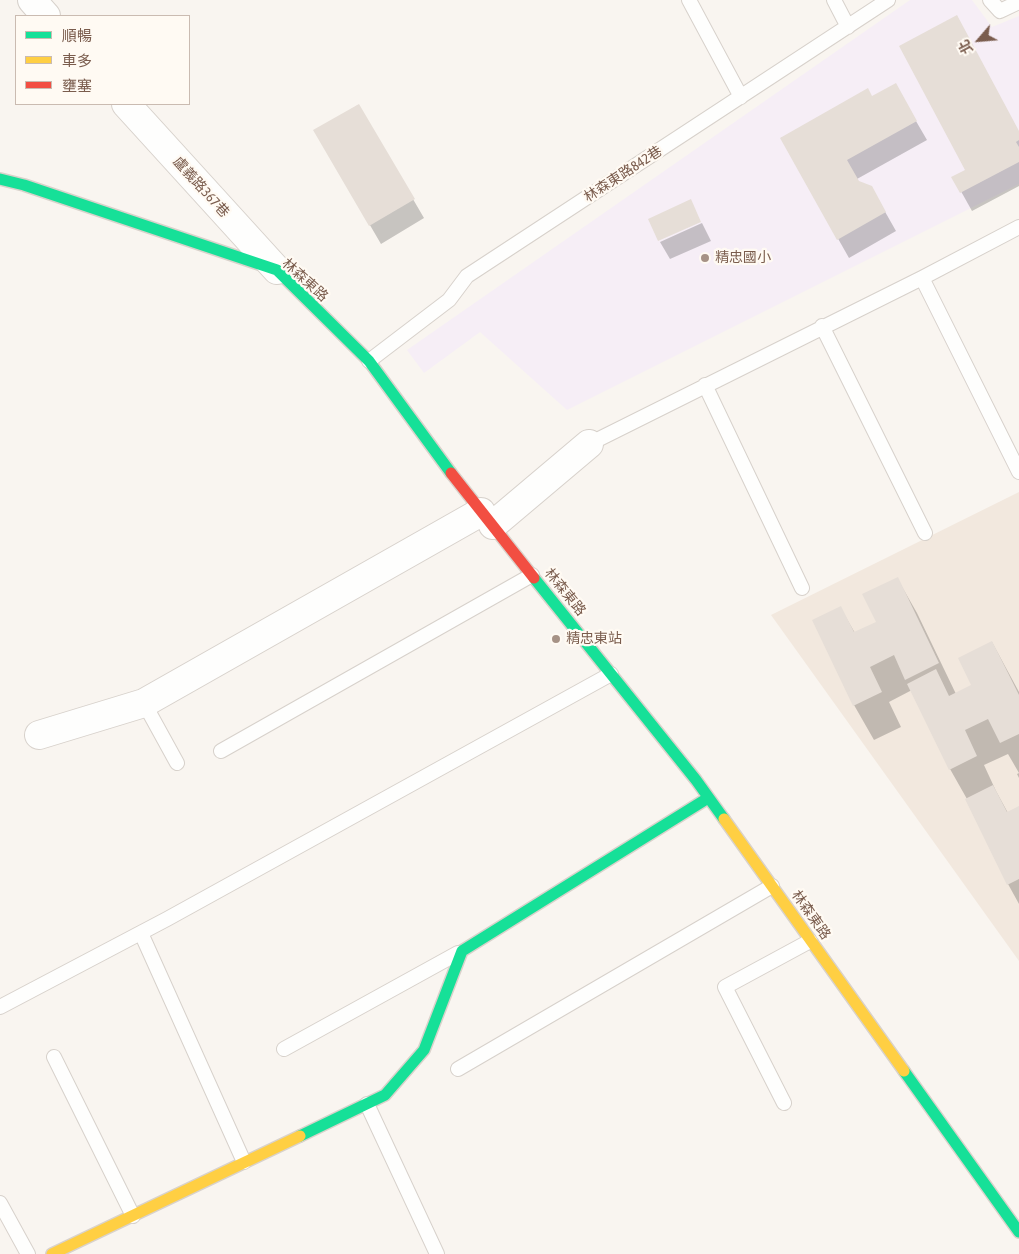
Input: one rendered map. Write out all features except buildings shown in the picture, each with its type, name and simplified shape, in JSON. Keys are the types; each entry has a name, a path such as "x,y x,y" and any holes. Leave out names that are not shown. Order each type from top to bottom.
{"main road":[{"name":"林森東路","path":"0,179 24,185 277,270 369,361 442,462 708,798 1019,1232"},
{"path":"52,1254 385,1095 424,1050 462,951 708,798"}],"street":[{"path":"32,0 45,15"},
{"name":"盧義路367巷","path":"127,105 277,270"},
{"path":"39,735 144,703 487,519 589,444"}],"lane":[{"path":"689,0 741,96"},
{"path":"834,0 848,27"},
{"name":"林森東路842巷","path":"369,361 449,300 467,276 888,0"},
{"path":"990,0 1000,11 1019,2"},
{"path":"0,193 24,185"},
{"path":"589,444 1019,228"},
{"path":"922,278 1019,472"},
{"path":"822,326 925,533"},
{"path":"705,385 802,588"},
{"path":"221,751 532,575"},
{"path":"0,1007 141,933 611,674"},
{"path":"144,703 177,763"},
{"path":"458,1069 772,886"},
{"path":"141,933 244,1162"},
{"path":"784,1103 725,987 810,941"},
{"path":"284,1049 462,951"},
{"path":"54,1057 133,1216"},
{"path":"367,1104 436,1254"},
{"path":"0,1203 28,1254"}],"shaded area":[{"name":"精忠國小","path":"910,0 972,0 992,27 1019,16 1019,184 567,410 480,332 424,373 407,350"},
{"path":"1019,492 1019,961 771,615"}],"traffic: fast":[{"path":"0,179 24,185 277,270 369,361 451,473"},
{"path":"534,578 696,780 724,819"},
{"path":"300,1136 385,1095 424,1050 462,951 708,798"},
{"path":"904,1071 1019,1232"}],"traffic: slow":[{"path":"724,819 904,1071"},
{"path":"52,1254 300,1136"}],"traffic: jam":[{"path":"451,473 534,578"}],"place":[{"name":"精忠國小","path":"705,258"},
{"name":"精忠東站","path":"556,639"}]}
